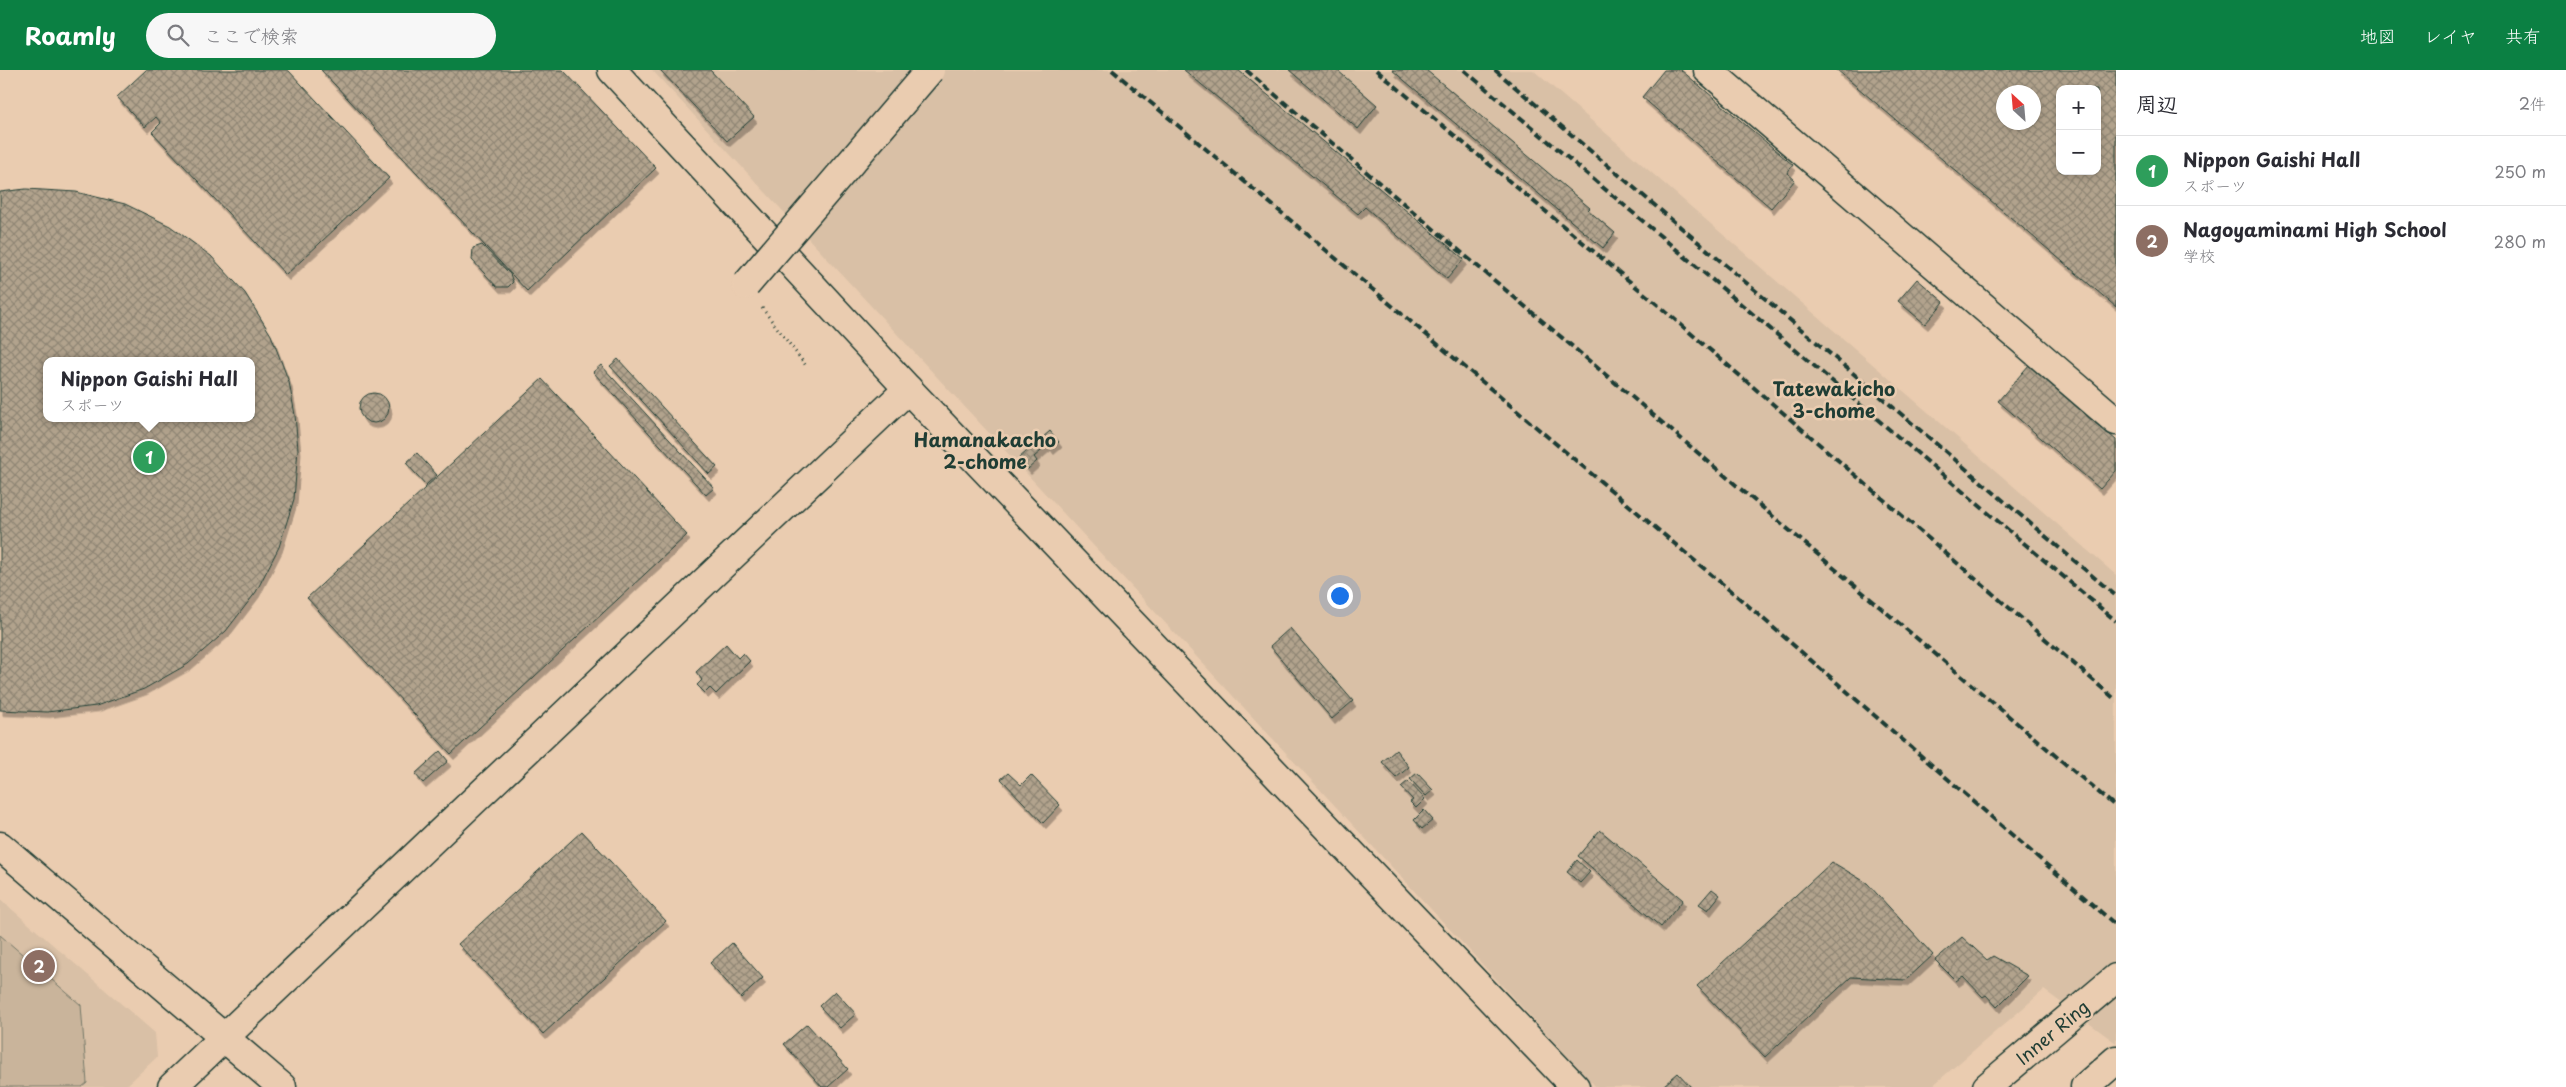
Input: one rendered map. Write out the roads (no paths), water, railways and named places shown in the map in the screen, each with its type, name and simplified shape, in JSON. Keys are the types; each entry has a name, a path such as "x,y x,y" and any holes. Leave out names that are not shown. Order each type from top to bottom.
{"street":[{"path":"612,70 908,389 1575,1087"},
{"path":"746,286 930,70"},
{"path":"1708,70 2116,421"},
{"path":"172,1087 908,389"},
{"path":"0,846 282,1087"},
{"name":"Inner Ring","path":"1987,1087 2116,978"},
{"path":"2085,1087 2116,1060"}],"railway":[{"path":"1112,70 1745,603 2116,925"},
{"path":"1246,70 2116,807"},
{"path":"1376,70 1658,305 2116,700"},
{"path":"1464,70 2116,621"},
{"path":"1495,70 2116,596"}],"place":[{"name":"Nippon Gaishi Hall","path":"149,457"},
{"name":"Nagoyaminami High School","path":"39,966"}],"district":[{"name":"Tatewakicho 3-chome","path":"1834,399"},
{"name":"Hamanakacho 2-chome","path":"985,450"}]}
